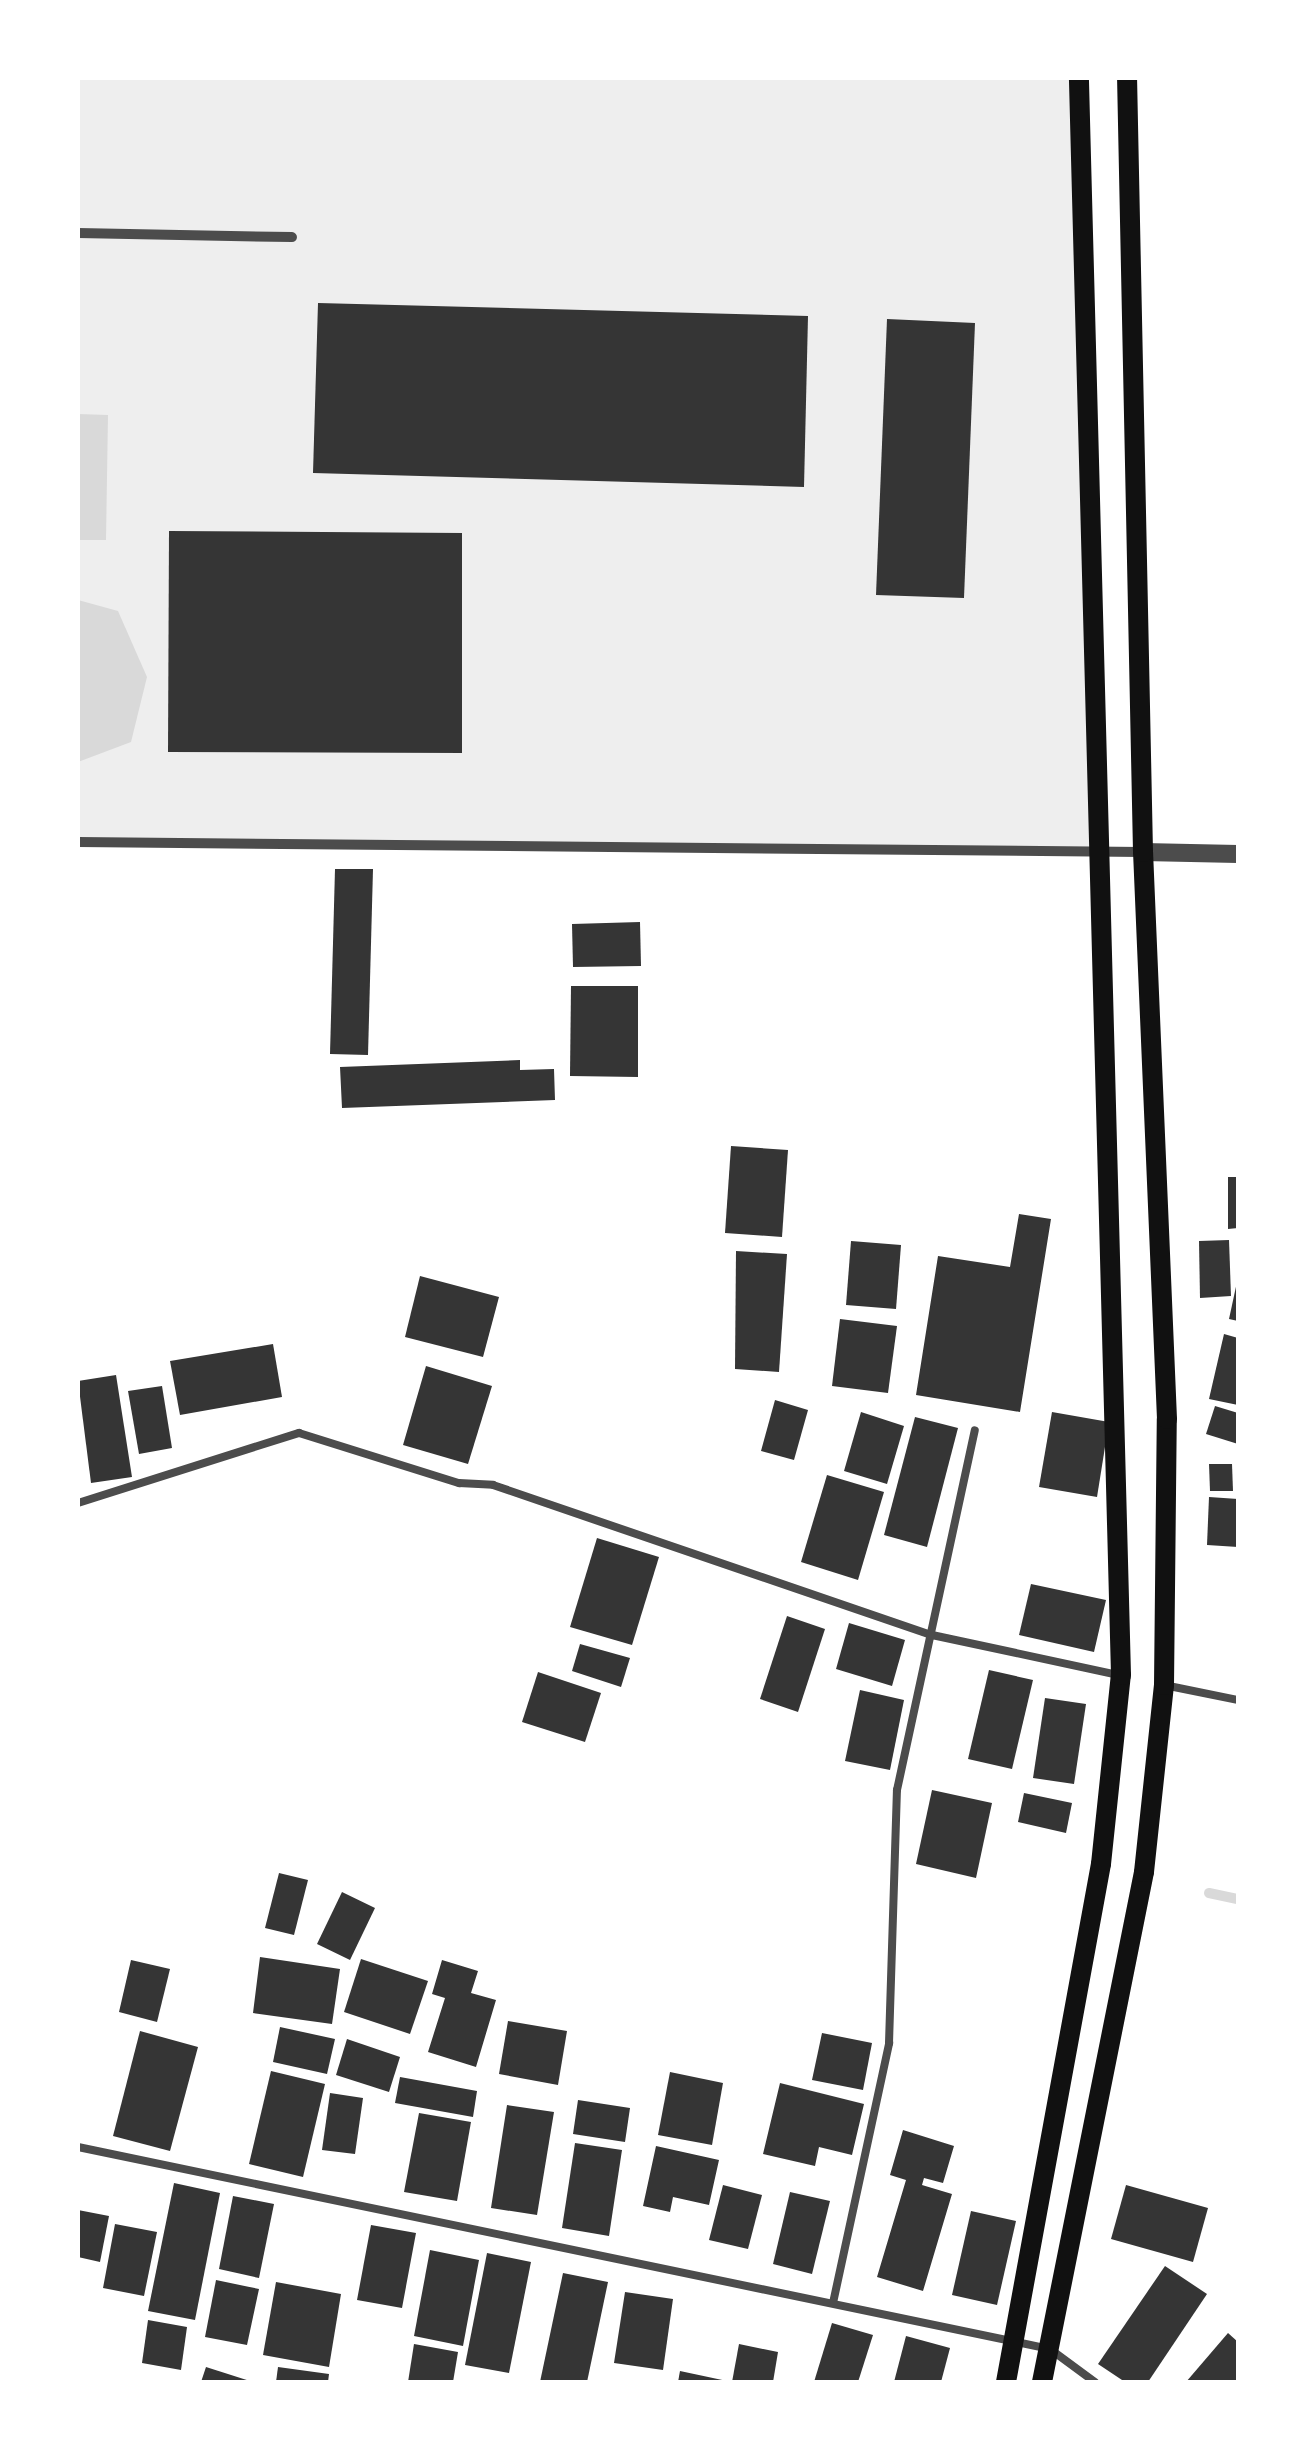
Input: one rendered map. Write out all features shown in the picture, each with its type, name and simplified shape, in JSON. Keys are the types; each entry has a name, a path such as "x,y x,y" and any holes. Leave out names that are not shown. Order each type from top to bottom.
{"main road":[{"path":"1006,2382 1101,1864 1122,1676 1080,78"},
{"path":"1042,2382 1144,1872 1164,1685 1167,1418 1143,852 1127,78"}],"street":[{"path":"78,233 292,237"},
{"path":"78,842 1238,854"}],"lane":[{"path":"833,2303 889,2043 897,1790 975,1430"},
{"path":"78,1504 299,1433 459,1484 493,1485 932,1634 1122,1676"},
{"path":"1164,1685 1238,1700"},
{"path":"78,2147 1050,2350 1095,2382"}],"shaded area":[{"path":"78,78 1079,78 1099,853 78,842"},
{"path":"78,414 108,415 106,540 78,540"},
{"path":"78,600 118,611 147,677 131,742 78,762"}],"building":[{"path":"318,303 808,316 804,487 313,473"},
{"path":"887,319 975,323 964,598 876,595"},
{"path":"169,531 462,533 462,753 168,752"},
{"path":"335,869 373,869 368,1055 330,1054"},
{"path":"640,922 641,966 573,967 572,924"},
{"path":"571,986 638,986 638,1077 570,1076"},
{"path":"520,1060 520,1070 554,1069 555,1100 342,1108 340,1067"},
{"path":"731,1146 788,1150 782,1237 725,1233"},
{"path":"1228,1177 1238,1177 1238,1228 1228,1229"},
{"path":"1019,1214 1051,1219 1020,1412 916,1395 938,1256 1010,1267"},
{"path":"1229,1240 1231,1296 1200,1298 1199,1241"},
{"path":"851,1241 901,1245 896,1309 846,1305"},
{"path":"736,1251 787,1254 779,1372 735,1369"},
{"path":"420,1276 499,1297 483,1357 405,1337"},
{"path":"1238,1282 1238,1321 1229,1319"},
{"path":"840,1319 897,1326 888,1393 832,1386"},
{"path":"1224,1334 1238,1338 1238,1405 1209,1399"},
{"path":"273,1344 282,1397 180,1415 170,1361"},
{"path":"426,1366 492,1386 468,1464 403,1445"},
{"path":"116,1375 132,1477 91,1483 78,1381"},
{"path":"162,1386 172,1448 139,1454 128,1391"},
{"path":"775,1400 808,1410 794,1460 761,1451"},
{"path":"1215,1406 1238,1413 1238,1444 1206,1434"},
{"path":"861,1412 904,1426 887,1484 844,1471"},
{"path":"1052,1412 1109,1422 1097,1497 1039,1487"},
{"path":"915,1417 958,1428 927,1547 884,1535"},
{"path":"1209,1464 1232,1464 1233,1491 1210,1491"},
{"path":"827,1475 884,1492 858,1580 801,1562"},
{"path":"1209,1497 1238,1499 1238,1547 1207,1545"},
{"path":"597,1538 659,1557 632,1645 570,1627"},
{"path":"1031,1584 1106,1600 1094,1652 1019,1635"},
{"path":"787,1616 825,1629 798,1712 760,1699"},
{"path":"849,1623 905,1640 892,1686 836,1669"},
{"path":"580,1644 630,1658 621,1687 572,1671"},
{"path":"989,1670 1033,1680 1012,1769 968,1759"},
{"path":"538,1672 601,1693 585,1742 522,1722"},
{"path":"860,1690 904,1700 890,1770 845,1761"},
{"path":"1045,1698 1086,1704 1074,1784 1033,1778"},
{"path":"932,1790 992,1803 976,1878 916,1864"},
{"path":"1024,1793 1072,1803 1066,1833 1018,1822"},
{"path":"279,1873 308,1880 294,1935 265,1928"},
{"path":"342,1892 375,1908 350,1960 317,1944"},
{"path":"260,1957 340,1969 332,2024 253,2013"},
{"path":"361,1959 428,1981 410,2034 344,2012"},
{"path":"131,1960 170,1969 157,2022 119,2012"},
{"path":"442,1960 478,1971 471,1993 496,2000 476,2067 428,2052 445,1998 432,1994"},
{"path":"508,2021 567,2031 558,2085 499,2074"},
{"path":"280,2027 335,2039 327,2074 273,2062"},
{"path":"140,2031 198,2047 170,2151 113,2136"},
{"path":"822,2033 872,2043 863,2090 812,2080"},
{"path":"347,2039 400,2057 389,2092 336,2075"},
{"path":"271,2071 325,2084 303,2177 249,2164"},
{"path":"670,2072 723,2083 712,2145 658,2135"},
{"path":"400,2077 477,2091 473,2117 395,2103"},
{"path":"780,2083 864,2104 852,2155 819,2147 815,2166 763,2154"},
{"path":"330,2093 363,2098 355,2154 322,2150"},
{"path":"578,2100 630,2108 625,2142 573,2134"},
{"path":"507,2105 554,2112 537,2215 491,2208"},
{"path":"419,2113 471,2122 457,2201 404,2192"},
{"path":"903,2130 954,2146 943,2183 924,2178 922,2185 952,2194 923,2291 877,2277 906,2180 890,2175"},
{"path":"575,2143 622,2150 609,2236 562,2228"},
{"path":"656,2146 719,2160 709,2205 673,2197 670,2212 643,2206"},
{"path":"174,2183 220,2193 195,2320 148,2311"},
{"path":"723,2185 762,2195 748,2249 709,2240"},
{"path":"1126,2185 1208,2208 1193,2262 1111,2239"},
{"path":"790,2192 830,2201 812,2274 773,2264"},
{"path":"233,2196 274,2204 259,2278 219,2269"},
{"path":"78,2210 109,2216 100,2262 78,2257"},
{"path":"971,2211 1016,2221 997,2305 952,2295"},
{"path":"115,2224 157,2232 144,2296 103,2288"},
{"path":"371,2225 416,2233 402,2308 357,2300"},
{"path":"430,2250 479,2260 463,2346 414,2336"},
{"path":"487,2253 531,2262 509,2373 465,2365"},
{"path":"1165,2266 1207,2294 1148,2382 1125,2382 1098,2364"},
{"path":"563,2273 608,2282 587,2382 540,2382"},
{"path":"216,2280 259,2289 247,2345 205,2337"},
{"path":"276,2282 341,2294 329,2367 263,2355"},
{"path":"625,2292 673,2299 663,2370 614,2363"},
{"path":"148,2320 187,2327 181,2370 142,2363"},
{"path":"832,2323 873,2335 858,2382 814,2382"},
{"path":"1228,2333 1238,2342 1238,2382 1186,2382"},
{"path":"906,2336 950,2348 941,2382 894,2382"},
{"path":"414,2344 458,2352 453,2382 408,2382"},
{"path":"739,2344 778,2352 773,2382 732,2382"},
{"path":"206,2367 253,2382 201,2382"},
{"path":"278,2367 329,2374 328,2382 276,2382"},
{"path":"680,2371 727,2381 727,2382 678,2382"}],"waterway":[{"path":"1209,1893 1238,1899"}]}
